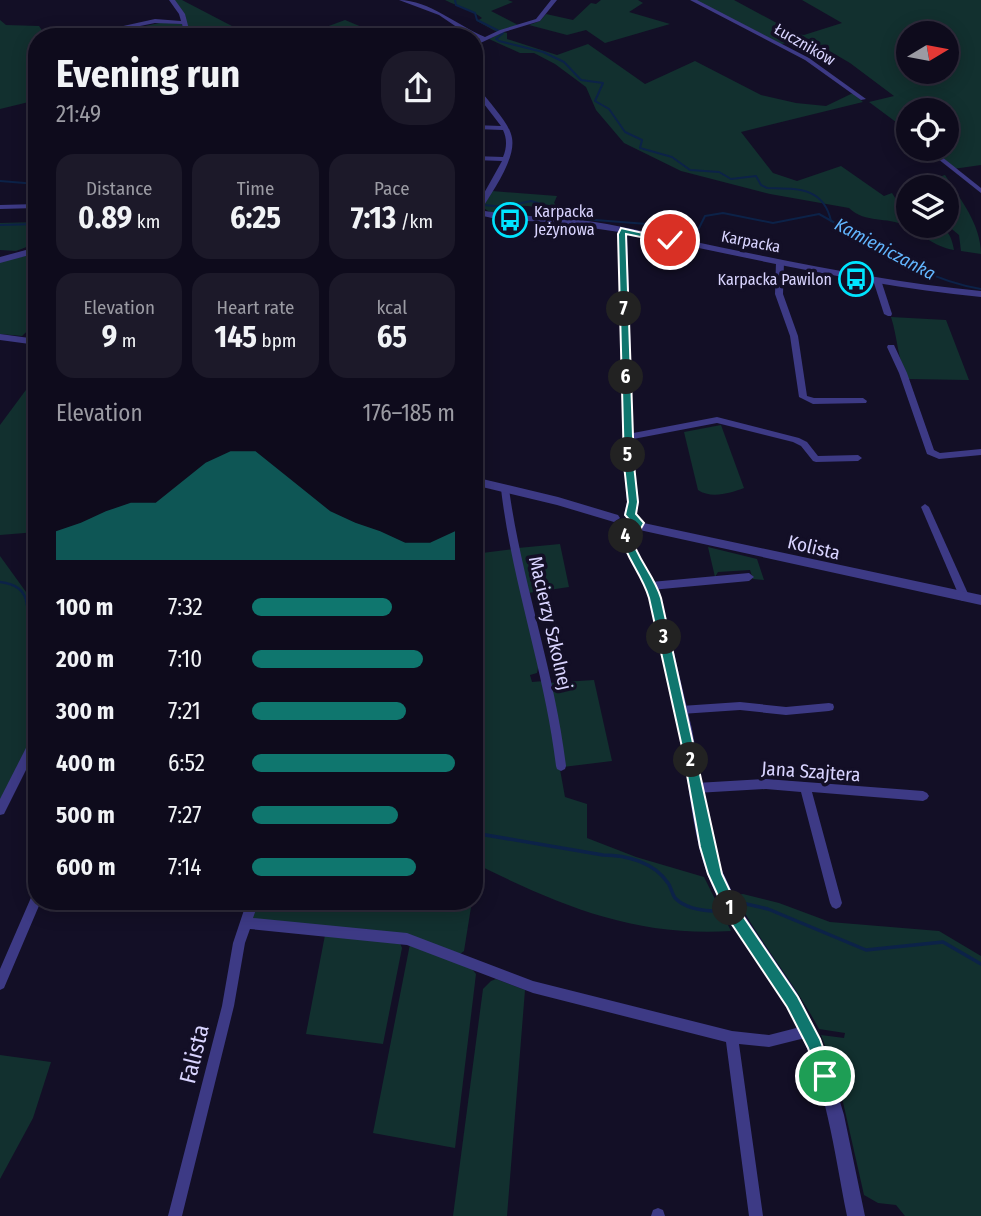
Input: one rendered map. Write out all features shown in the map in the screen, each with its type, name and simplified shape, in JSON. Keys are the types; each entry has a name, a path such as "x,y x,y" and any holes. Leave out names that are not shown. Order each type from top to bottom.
{"street":[{"path":"173,0 185,28"},
{"path":"402,0 441,14 462,28"},
{"path":"485,39 538,20 554,0"},
{"name":"Łuczników","path":"693,0 807,59 863,99"},
{"path":"120,28 155,21 184,23"},
{"path":"483,99 505,128 510,145 483,200"},
{"path":"483,127 505,128"},
{"path":"483,158 505,159"},
{"path":"944,161 981,191"},
{"path":"0,207 28,206"},
{"name":"Karpacka","path":"483,209 624,230 877,280 981,294"},
{"path":"624,230 622,238 628,437 633,502 630,515"},
{"path":"0,260 28,252"},
{"path":"780,262 779,294 794,335 803,397 813,401 863,401"},
{"path":"877,280 888,314"},
{"path":"0,337 28,341"},
{"path":"891,347 930,452 939,456 981,452"},
{"path":"628,437 722,420 796,440 804,444 816,459 858,458"},
{"path":"483,483 558,500 614,518 621,514 637,519 632,530 629,551 651,586 681,710 707,847 725,899 748,938 784,988 808,1031 831,1094 856,1216"},
{"name":"Macierzy Szkolnej","path":"505,489 556,729 561,766"},
{"path":"925,507 965,598"},
{"path":"614,518 615,529 632,530"},
{"name":"Kolista","path":"632,530 981,600"},
{"path":"651,586 749,577"},
{"path":"681,710 740,706 786,711 829,707"},
{"path":"0,810 28,755"},
{"name":"Jana Szajtera","path":"696,788 766,784 923,796"},
{"path":"804,787 836,904"},
{"path":"0,984 31,910"},
{"name":"Falista","path":"175,1216 250,910"},
{"path":"245,923 407,939 533,987 732,1037 769,1041 808,1031"},
{"path":"732,1037 756,1216"}],"green space":[{"path":"174,0 182,0 236,28 187,28"},
{"path":"445,0 508,0 513,2 491,11 518,25 497,32 477,21 482,18 478,15"},
{"path":"601,0 638,0 643,3 629,12 670,24 605,43 586,30 567,35 529,25 540,21 546,14 573,20 591,3 596,4"},
{"path":"695,0 734,0 797,34 804,35 842,23 802,0 981,0 981,165 953,169 944,161 959,161 959,98 896,98 896,122 869,102 894,96 850,63 809,39 781,44"},
{"path":"0,20 6,25 39,26 40,28 28,28 28,102 0,109"},
{"path":"345,20 364,28 323,28"},
{"path":"164,22 182,24 183,28 136,28"},
{"path":"503,32 507,33 507,39 557,55 588,44 645,84 695,61 761,95 796,103 826,106 853,93 863,102 741,132 773,173 797,181 841,166 884,196 892,193 896,199 896,222 862,216 849,208 770,194 681,171 624,143 596,110 586,87 555,64 534,53 520,53 489,39"},
{"path":"492,191 557,196 554,203 565,212 566,218 549,215 549,212 528,206 492,213 483,207"},
{"path":"959,197 974,222 981,254 961,251"},
{"path":"28,222 28,246 16,251 0,250 0,223"},
{"path":"926,238 951,238 954,250 946,248"},
{"path":"28,255 28,330 22,336 0,334 0,262"},
{"path":"891,317 946,320 969,380 908,379"},
{"path":"28,387 28,533 0,535 0,425"},
{"path":"721,425 744,488 715,495 703,493 698,490 684,432"},
{"path":"560,544 569,587 528,593 518,548"},
{"path":"708,547 757,559 764,580 753,579 750,570 718,572 715,577"},
{"path":"514,549 539,663 537,673 530,675 532,682 544,681 565,797 587,804 587,838 636,857 704,877 731,931 696,932 629,923 567,905 483,867 483,553"},
{"path":"0,556 28,593 28,750 0,804"},
{"path":"594,680 612,761 563,767 548,683"},
{"path":"743,894 779,903 830,922 939,931 981,956 981,1216 905,1216 896,1205 878,1203 864,1195 838,1080 821,1035 844,1038 845,1033 819,1029 735,895"},
{"path":"254,910 471,910 464,951 460,954 407,934 252,919"},
{"path":"325,935 400,943 402,948 383,1044 306,1034"},
{"path":"410,944 472,969 476,974 455,1148 373,1133"},
{"path":"496,979 525,990 507,1216 453,1216 483,989"},
{"path":"0,1055 51,1062 33,1118 0,1179"}],"waterway":[{"path":"455,0 456,5 475,13 477,20 503,33 496,39 499,41 543,52 564,62 581,80 603,83 595,101 609,109 625,132 642,140 640,148 672,157 690,170 719,172 731,179 756,176 761,185 767,188 798,190 815,195 822,201 831,221"},
{"path":"0,181 28,183"},
{"name":"Kamieniczanka","path":"483,205 504,207 531,201 557,209 569,218 647,224 673,236 695,236 705,216 723,213 773,223 819,214 918,269 981,289"},
{"name":"Kamieniczanka","path":"0,225 28,224"},
{"path":"0,582 18,588 28,606"},
{"path":"483,835 639,861 662,876 675,898 683,904 712,911"},
{"path":"742,903 768,909 866,950 943,942 981,964"}],"place":[{"name":"Karpacka Jeżynowa","path":"510,220"},
{"name":"Karpacka Pawilon","path":"856,279"}],"route":[{"path":"670,240 624,230 622,234 629,473 633,502 630,515 639,523 637,529 625,533 629,551 651,586 655,598 715,874 725,899 748,938 793,1002 808,1031 825,1076"}]}
